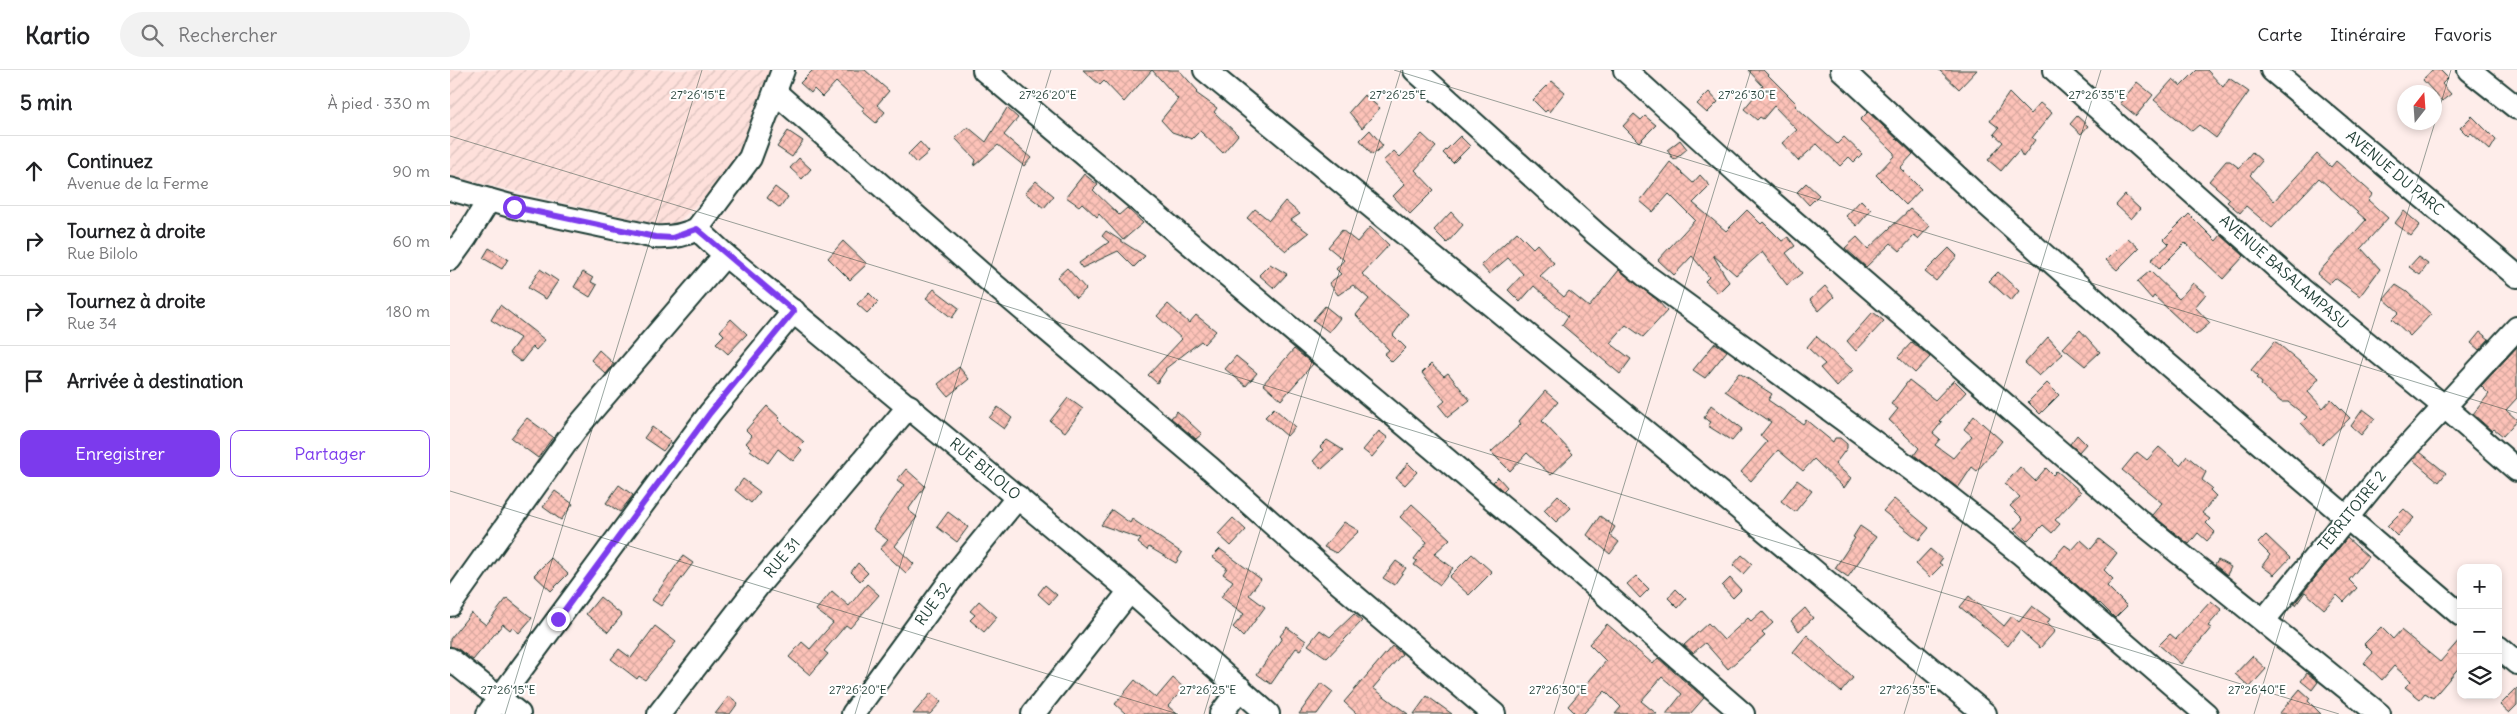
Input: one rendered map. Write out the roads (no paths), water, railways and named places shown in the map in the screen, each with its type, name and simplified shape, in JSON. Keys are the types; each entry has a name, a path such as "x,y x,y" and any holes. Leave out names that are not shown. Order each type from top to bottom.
{"street":[{"path":"450,189 514,207 655,237 672,238 697,229 750,158 783,70"},
{"path":"984,70 1562,556 1743,714"},
{"path":"1205,70 1728,499 1985,714"},
{"path":"1415,70 1644,275 1982,523 2087,609 2206,714"},
{"path":"1625,70 1748,182 2136,519 2379,714"},
{"path":"1842,70 1983,201 2457,612"},
{"name":"AVENUE BASALAMPASU","path":"2055,70 2301,289 2446,408 2517,470"},
{"name":"AVENUE DU PARC","path":"2272,70 2517,276"},
{"path":"2469,70 2517,108"},
{"path":"775,92 993,284 1211,469 1339,583 1494,714"},
{"path":"450,259 489,200"},
{"name":"RUE BILOLO","path":"697,229 1130,591 1268,714"},
{"path":"450,605 575,430 726,255"},
{"path":"495,706 710,413 794,311"},
{"name":"TERRITOIRE 2","path":"2264,620 2384,472 2446,408 2517,328"},
{"name":"RUE 31","path":"659,714 757,587 909,406"},
{"name":"RUE 32","path":"853,714 956,573 1018,497"},
{"path":"1033,714 1130,591"},
{"path":"2502,651 2517,664"},
{"path":"450,659 495,706 519,714"},
{"path":"1221,714 1240,688"}]}
